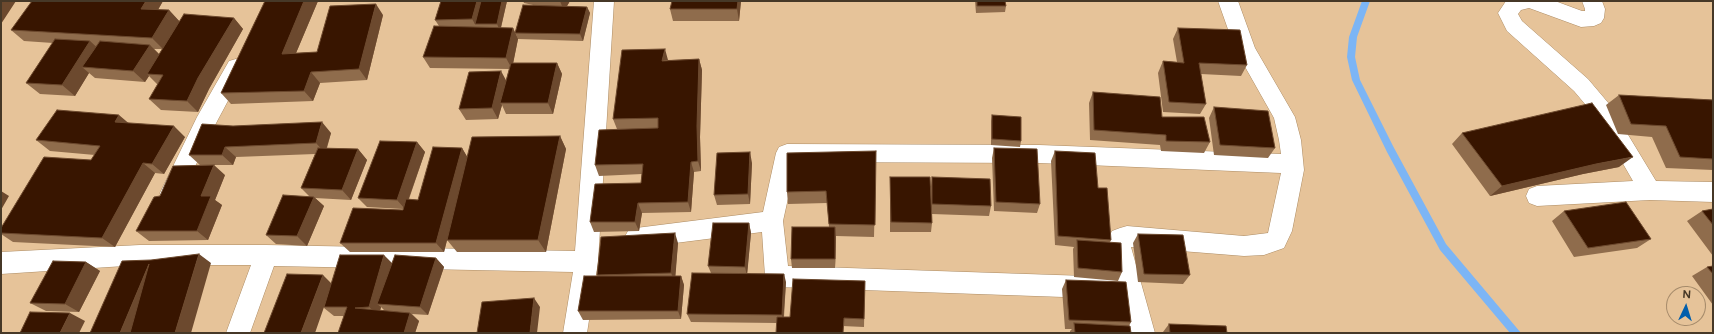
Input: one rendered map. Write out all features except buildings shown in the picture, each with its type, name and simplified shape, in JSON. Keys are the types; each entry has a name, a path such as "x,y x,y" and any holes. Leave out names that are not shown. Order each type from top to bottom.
{"street":[{"path":"575,333 587,253 604,1"},
{"path":"1143,333 1118,243 1120,238 1127,236 1244,246 1264,245 1276,241 1281,231 1292,170 1290,140 1284,117 1245,48 1228,1"},
{"path":"1592,1 1595,9 1594,18 1581,19 1547,6 1528,1 1515,4 1508,13 1514,26 1581,85 1603,111 1650,190"},
{"path":"161,213 206,123 247,48"},
{"path":"1131,288 777,276 772,221 788,153 1039,154 1292,164"},
{"path":"1537,196 1650,190 1713,192"},
{"path":"5,269 140,255 587,253 614,240 772,221"},
{"path":"130,276 150,234"},
{"path":"238,333 266,255"}],"waterway":[{"path":"1366,1 1353,37 1351,57 1356,80 1390,149 1443,247 1516,333"}]}
